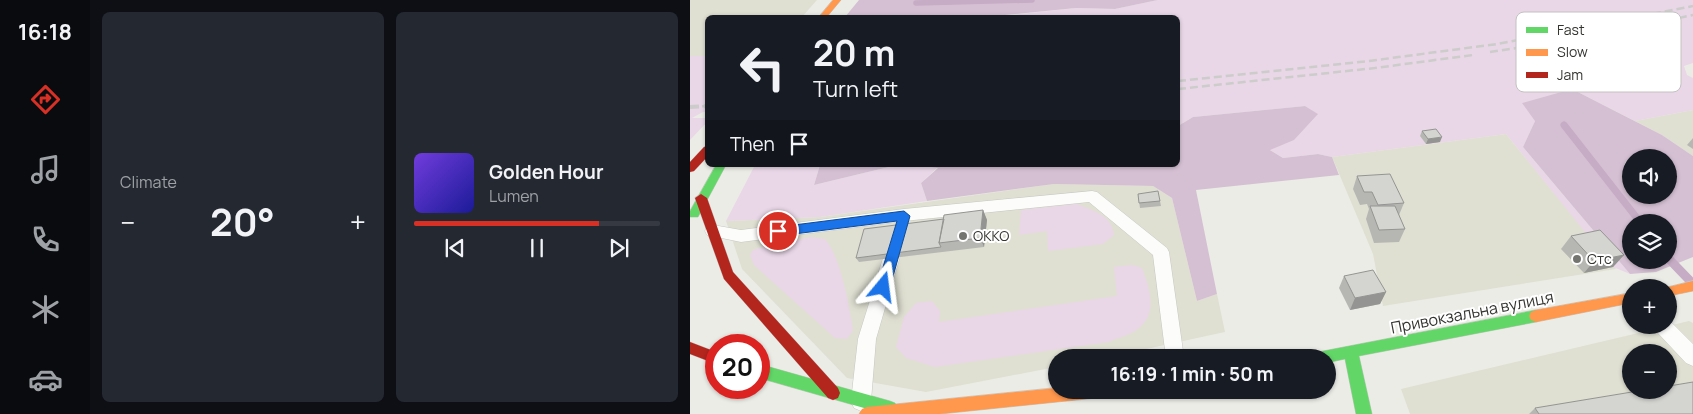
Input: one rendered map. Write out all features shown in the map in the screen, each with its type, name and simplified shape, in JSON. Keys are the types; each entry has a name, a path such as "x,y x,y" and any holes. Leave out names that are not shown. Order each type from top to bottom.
{"street":[{"path":"824,15 837,0"},
{"path":"690,168 705,152"},
{"path":"690,224 701,198 720,167"},
{"path":"690,205 701,198"},
{"path":"701,198 728,275 833,393"},
{"path":"1677,289 1690,287"},
{"name":"Привокзальна вулиця","path":"1336,355 1622,300"},
{"path":"690,348 705,354"},
{"path":"1351,352 1364,414"},
{"path":"770,374 833,393 864,407 903,412 1048,396"}],"lane":[{"path":"712,231 741,236 1092,196 1161,252 1174,349"},
{"path":"864,407 867,339 904,216"},
{"path":"1671,334 1693,357"}],"shaded area":[{"path":"690,0 817,0 804,15 705,15 705,56 690,56"},
{"path":"859,0 1158,0 1115,9 1076,8 1005,15 847,15"},
{"path":"1158,0 1693,0 1693,63 1684,66 1687,75 1693,78 1693,110 1635,121 1578,92 1681,92 1681,12 1516,12 1516,92 1569,92 1535,121 1523,147 1622,265 1622,269 1626,269 1630,274 1613,267 1506,134 1332,157 1318,154 1283,158 1269,149 1317,114 1305,106 1193,117 1180,125 1180,15 1012,15 1076,8 1115,9"},
{"path":"690,56 705,56 705,112 692,118 705,118 705,124 690,140"},
{"path":"1561,92 1578,92 1662,135 1693,156 1693,257 1677,263 1677,214 1622,214 1622,265 1523,147 1535,121 1522,103"},
{"path":"1305,106 1318,114 1294,140 1270,150 1283,158 1318,154 1332,157 1339,175 1196,190 1217,294 1197,301 1172,198 1153,186 1054,184 927,201 921,183 938,168 932,167 1180,167 1180,125 1193,117"},
{"path":"1693,110 1693,156 1662,135 1635,121"},
{"path":"1506,134 1616,269 1383,306 1373,254 1332,157"},
{"path":"754,167 819,167 814,185 889,167 938,167 921,183 927,201 820,217 726,221"},
{"path":"819,167 889,167 814,185"},
{"path":"1054,184 1153,186 1172,198 1197,301 1217,294 1225,332 1146,349 1048,349 1048,369 926,392 847,378 742,269 726,221 820,217"},
{"path":"1077,204 1106,218 1114,235 1103,244 1048,251 1047,231 1019,235 1021,210"},
{"path":"811,237 825,239 836,258 847,295 853,330 847,339 835,338 754,265 750,255 753,250 759,248"},
{"path":"1132,265 1142,268 1150,293 1150,310 1143,325 1129,334 1109,342 1048,349 1048,351 935,367 906,358 896,347 904,317 916,303 932,301 940,311 939,322 1117,296 1114,267"},
{"path":"1626,269 1663,269 1656,272 1630,274"},
{"path":"1689,321 1693,323 1693,414 1410,414 1401,389 1634,334 1677,334 1677,324"}],"building":[{"path":"1436,129 1442,137 1428,139 1422,131"},
{"path":"1390,174 1404,203 1378,205 1372,192 1364,192 1357,176"},
{"path":"1158,191 1160,201 1139,203 1138,194"},
{"path":"1370,206 1395,206 1405,229 1379,230"},
{"path":"983,210 980,238 939,243 944,215"},
{"path":"944,219 939,243 941,247 856,258 864,229"},
{"path":"1600,230 1622,253 1622,255 1594,261 1571,236"},
{"path":"1373,270 1386,292 1355,298 1344,276"},
{"path":"1693,382 1693,414 1539,414 1535,408 1622,394 1622,399 1677,399 1677,385"}],"waterway":[{"path":"916,3 1032,0"},
{"path":"1564,125 1634,214"},
{"path":"1677,267 1693,284"}],"railway":[{"path":"1662,12 1693,6"},
{"path":"1681,18 1693,15"},
{"path":"1180,81 1369,61 1516,40"},
{"path":"1490,52 1516,48"},
{"path":"1180,89 1375,68 1473,55"},
{"path":"690,107 705,106"}],"traffic: fast":[{"path":"694,214 720,167"},
{"path":"1336,355 1536,316"},
{"path":"1351,352 1364,414"},
{"path":"770,374 890,408"}],"traffic: slow":[{"path":"824,15 837,0"},
{"path":"1677,289 1693,286"},
{"path":"1536,316 1622,300"},
{"path":"867,414 1048,396"},
{"path":"890,414 900,411"}],"traffic: jam":[{"path":"690,168 705,152"},
{"path":"701,198 728,275 833,393"},
{"path":"690,348 705,354"}],"place":[{"name":"ОККО","path":"963,236"},
{"name":"Стс","path":"1577,259"}],"route":[{"path":"778,231 904,216 883,287"}]}
